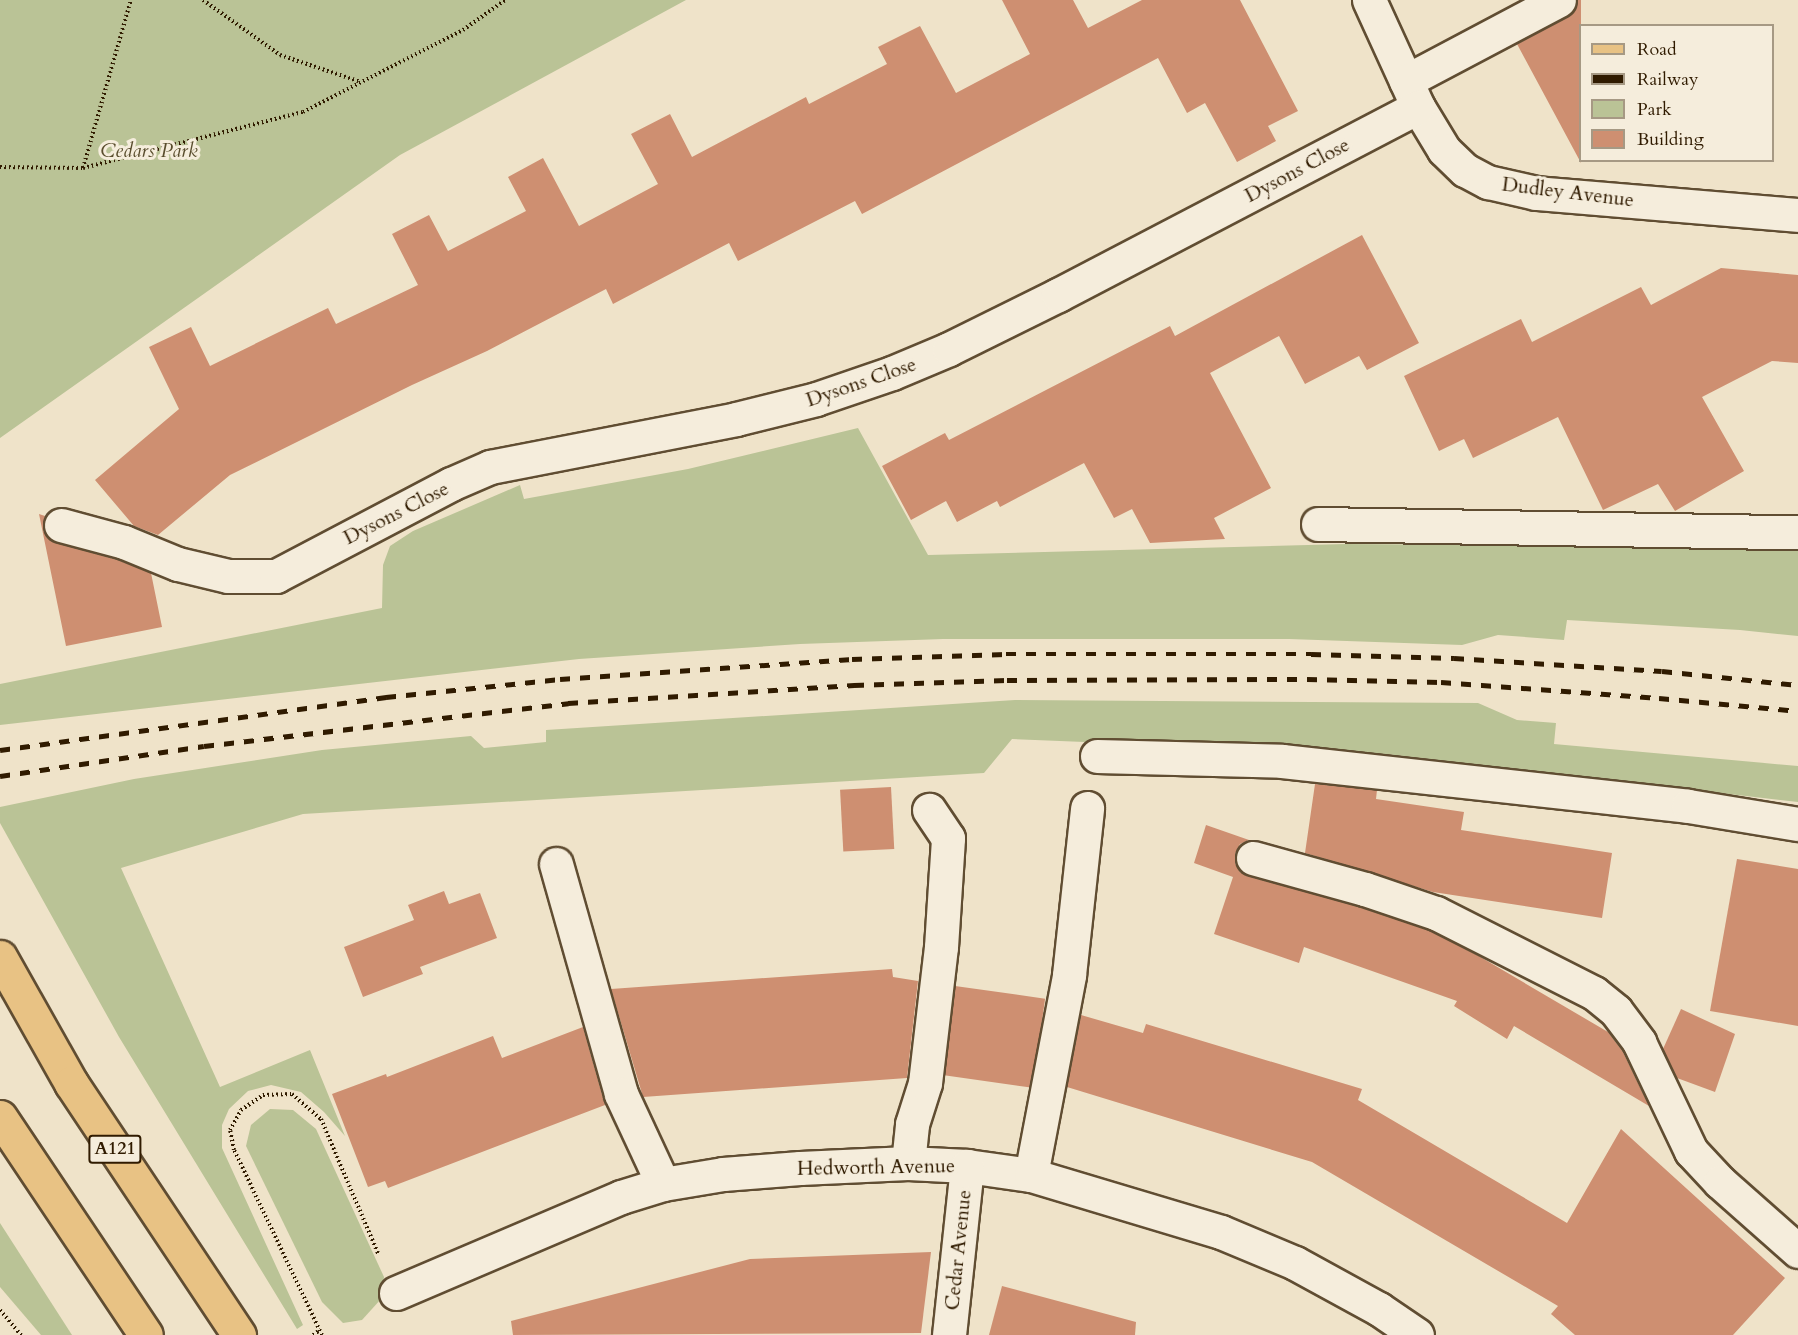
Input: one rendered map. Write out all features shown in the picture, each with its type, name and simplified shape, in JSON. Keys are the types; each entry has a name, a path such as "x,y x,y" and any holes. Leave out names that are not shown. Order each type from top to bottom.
{"main road":[{"name":"A121","path":"0,957 71,1083 239,1335"},
{"path":"0,1117 146,1335"}],"street":[{"name":"Dudley Avenue","path":"1369,0 1412,94 1444,150 1465,170 1488,182 1536,193 1798,215"},
{"name":"Dysons Close","path":"61,525 124,542 178,564 228,576 276,576 450,484 490,467 736,419 816,399 892,373 949,349 1058,295 1412,94 1559,0"},
{"path":"1318,524 1798,532"},
{"path":"1097,756 1282,761 1688,806 1798,824"},
{"path":"1031,1175 1068,975 1087,808"},
{"path":"908,1163 912,1124 925,1083 941,947 948,838 929,810"},
{"path":"1253,858 1365,889 1436,913 1594,993 1616,1011 1639,1042 1691,1151 1720,1182 1798,1251"},
{"path":"556,864 621,1094 663,1184"},
{"name":"Hedworth Avenue","path":"396,1293 621,1197 663,1184 789,1168 908,1163 967,1166 1031,1175 1221,1232 1295,1263 1379,1309 1417,1335"},
{"name":"Cedar Avenue","path":"949,1335 967,1166"}],"path":[{"path":"83,168 131,0"},
{"path":"203,0 280,55 361,82"},
{"path":"0,167 83,168 303,112 463,30 505,0"},
{"path":"313,1335 321,1333 234,1150 230,1130 241,1110 263,1095 292,1094 321,1119 396,1293"},
{"path":"0,1310 21,1335"}],"green space":[{"name":"Cedars Park","path":"0,0 686,0 400,155 0,438"},
{"path":"858,428 928,555 1346,544 1767,547 1798,551 1798,636 1740,630 1567,620 1564,640 1498,635 1462,645 1289,639 943,639 800,644 579,659 0,725 0,684 382,608 383,565 390,546 413,531 520,485 524,499 688,469"},
{"path":"1015,700 1478,703 1517,720 1556,723 1554,744 1798,766 1798,802 1386,754 1012,739 984,773 303,814 121,868 220,1087 310,1050 345,1136 324,1112 301,1092 271,1085 248,1091 229,1109 222,1125 222,1148 303,1325 297,1329 119,1037 0,823 0,807 134,779 322,750 471,736 484,748 546,742 546,730"},
{"path":"270,1109 293,1110 316,1129 384,1277 381,1299 362,1320 343,1323 322,1302 246,1146 251,1125"},
{"path":"0,1223 72,1335 41,1335 0,1287"}],"building":[{"path":"1002,0 1073,0 1088,28 1142,0 1240,0 1298,111 1268,126 1276,141 1237,162 1205,103 1187,113 1158,58 862,214 855,201 738,261 729,243 613,304 606,289 487,351 412,385 230,475 158,535 134,526 95,480 179,409 149,347 191,327 210,366 328,308 336,324 418,285 392,234 429,215 448,251 526,211 508,177 543,158 579,226 658,184 631,134 670,114 692,157 806,97 809,104 887,64 878,47 920,26 956,93 1030,54"},
{"path":"1578,0 1581,0 1579,159 1517,44 1568,17 1575,9"},
{"path":"1362,235 1419,343 1367,370 1359,356 1305,384 1279,336 1210,373 1271,488 1214,518 1225,539 1150,543 1132,509 1114,518 1084,463 1000,507 997,501 957,522 946,501 911,520 882,466 945,433 949,440 1170,326 1175,336"},
{"path":"1721,268 1798,275 1798,363 1772,361 1702,397 1744,471 1675,511 1658,484 1603,510 1558,417 1473,458 1464,439 1439,451 1404,376 1521,319 1532,342 1641,287 1651,305"},
{"path":"39,514 45,516 43,530 47,538 56,543 118,560 151,573 162,627 66,646"},
{"path":"1315,784 1377,790 1376,799 1464,812 1461,830 1612,853 1602,918 1433,892 1305,853"},
{"path":"891,787 894,849 843,852 840,790"},
{"path":"1206,825 1249,840 1240,844 1235,854 1235,863 1240,872 1247,876 1359,907 1429,930 1477,955 1608,1032 1623,1052 1649,1106 1514,1026 1507,1039 1454,1006 1457,1001 1304,947 1299,963 1214,934 1233,877 1194,863"},
{"path":"1737,859 1798,869 1798,1026 1710,1011"},
{"path":"444,891 449,904 480,893 497,938 420,967 423,974 363,997 344,947 414,920 408,905"},
{"path":"892,969 893,977 918,981 907,1078 643,1097 611,989"},
{"path":"955,986 1045,999 1033,1088 942,1075"},
{"path":"1681,1009 1735,1034 1715,1092 1677,1078 1663,1049"},
{"path":"1081,1015 1143,1033 1146,1024 1362,1089 1358,1100 1567,1223 1621,1129 1785,1278 1733,1335 1575,1335 1551,1314 1558,1306 1312,1162 1067,1087"},
{"path":"583,1027 605,1105 388,1188 385,1181 368,1187 332,1094 386,1074 387,1077 493,1036 502,1058"},
{"path":"931,1252 921,1333 513,1335 511,1321 750,1259"},
{"path":"1002,1286 1136,1322 1135,1335 989,1335"}],"railway":[{"path":"0,750 386,697 560,679 852,659 1006,654 1311,654 1454,658 1662,671 1798,685"},
{"path":"0,776 204,746 568,703 854,685 1007,680 1307,679 1441,682 1798,711"}]}
